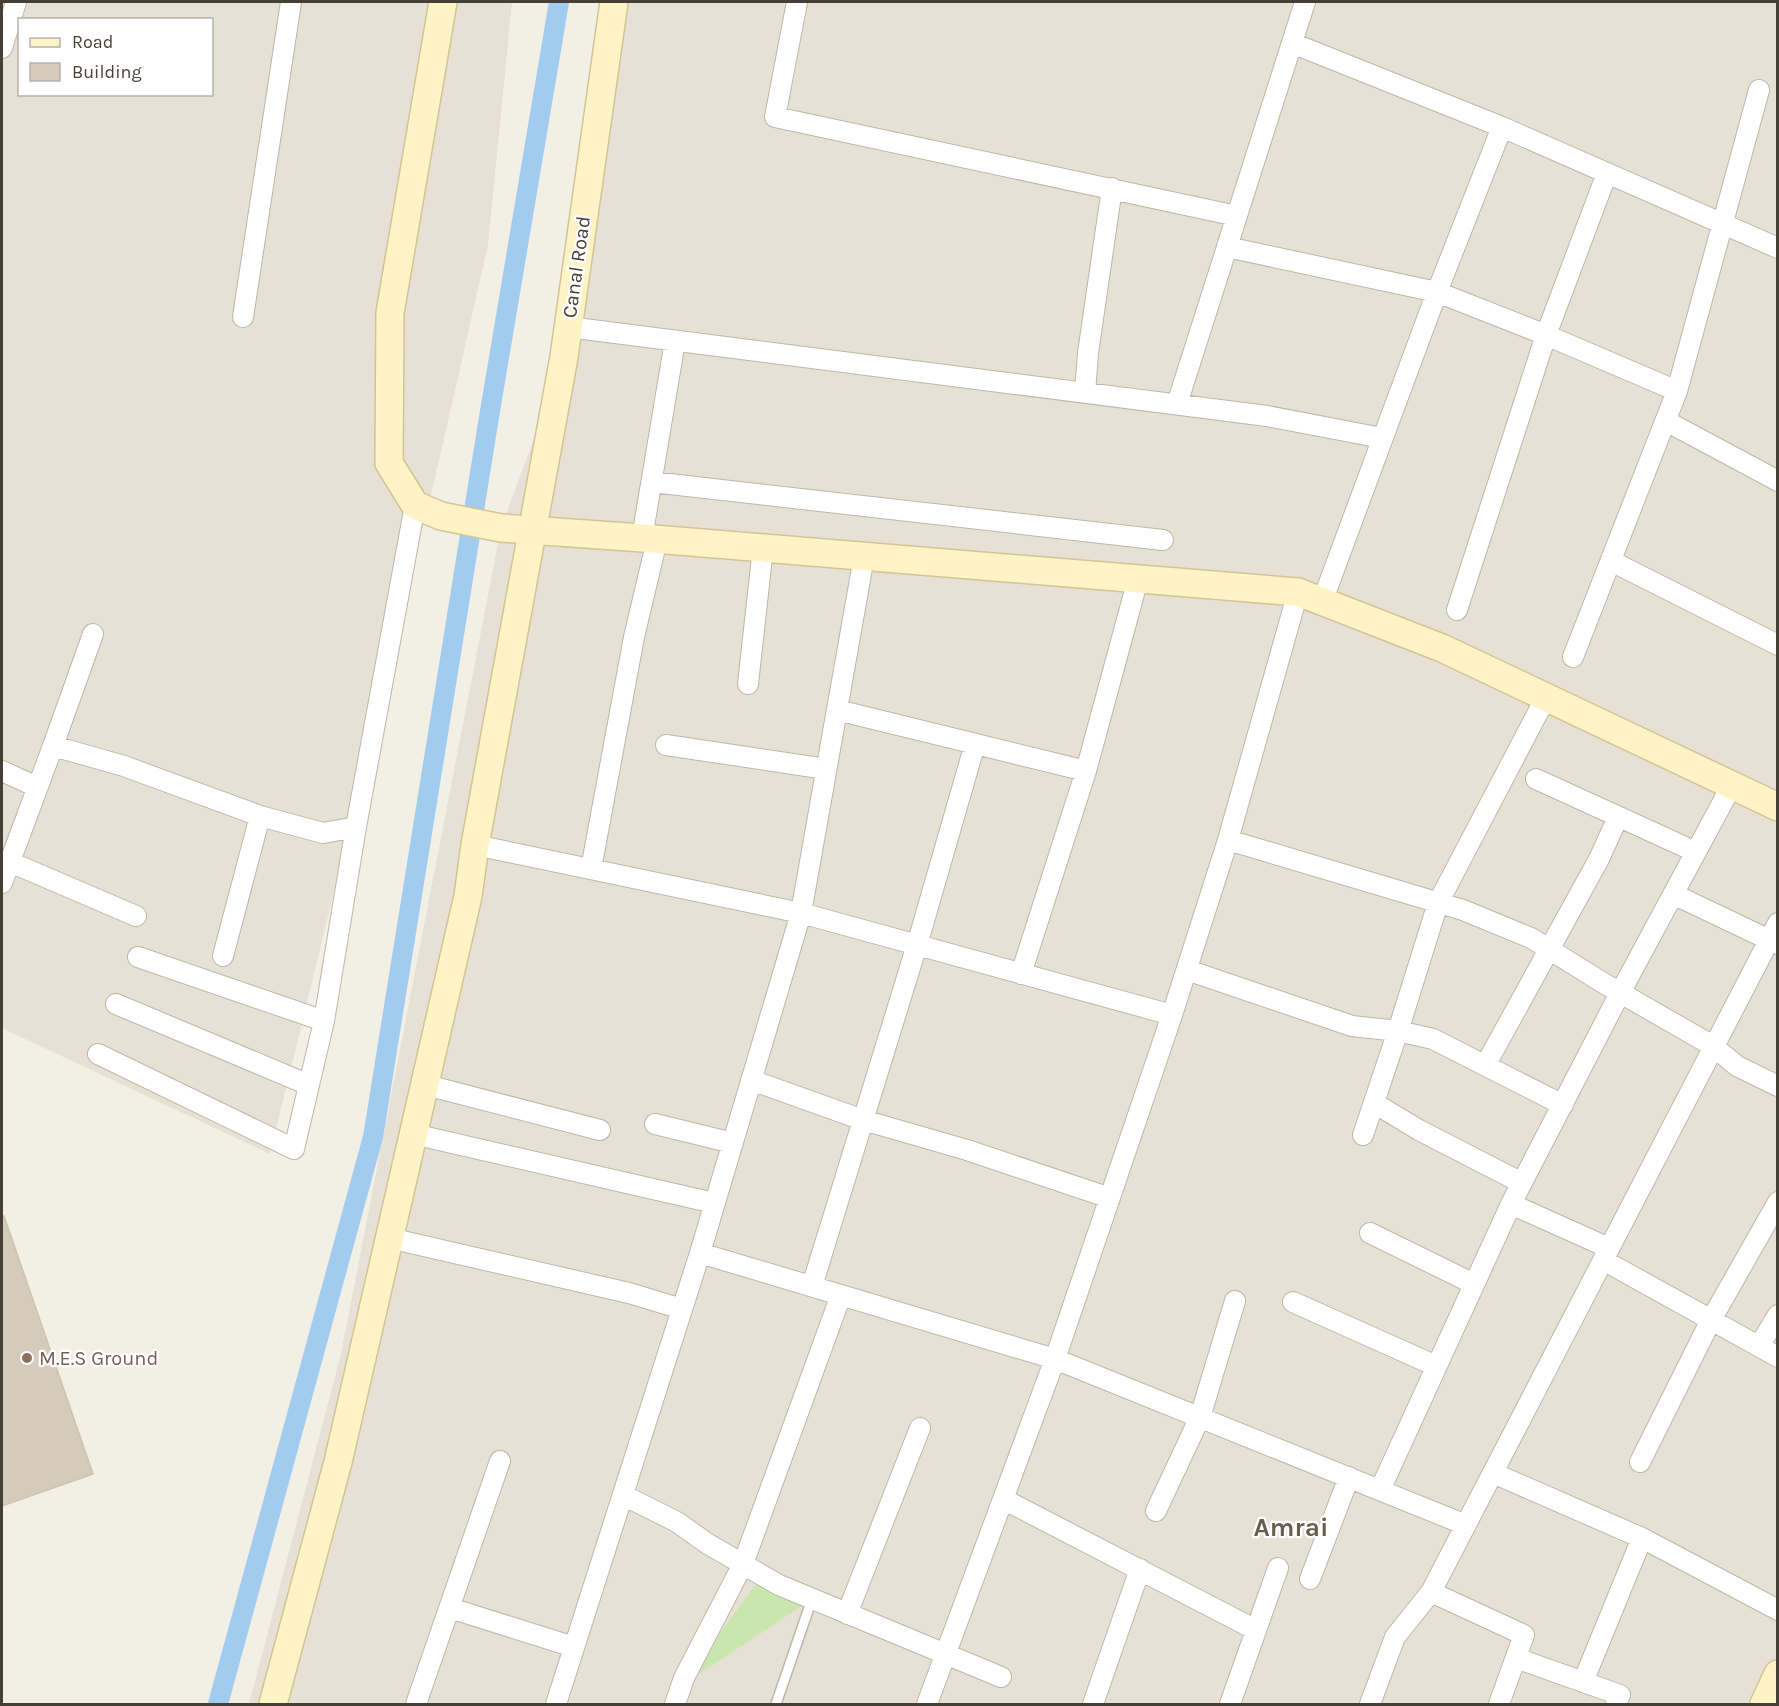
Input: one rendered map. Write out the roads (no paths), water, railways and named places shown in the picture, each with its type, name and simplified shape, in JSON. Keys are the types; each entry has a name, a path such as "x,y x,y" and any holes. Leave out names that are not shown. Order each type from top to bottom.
{"street":[{"path":"2,48 16,2"},
{"path":"243,317 291,2"},
{"path":"442,2 390,313 389,463 415,505 441,516 532,532 650,539 1138,579 1310,597 1442,648 1778,807"},
{"name":"Canal Road","path":"278,1703 338,1462 468,896 568,327 614,2"},
{"path":"797,2 775,117 1237,216"},
{"path":"1177,404 1305,2"},
{"path":"1292,43 1502,127 1778,248"},
{"path":"1573,657 1677,391 1759,90"},
{"path":"927,1704 1055,1359 1310,597 1382,438 1502,127"},
{"path":"1457,610 1546,335 1607,173"},
{"path":"1085,393 1088,353 1112,188"},
{"path":"1227,247 1437,292 1546,335 1677,391"},
{"path":"568,327 1267,416 1382,438"},
{"path":"591,869 650,539 652,482 675,341"},
{"path":"1666,421 1778,481"},
{"path":"652,482 1163,540"},
{"path":"98,1054 294,1149 324,1021 356,827 415,505"},
{"path":"748,684 763,548"},
{"path":"556,1704 700,1253 801,913 864,557"},
{"path":"1611,561 1778,645"},
{"path":"1021,974 1086,771 1138,579"},
{"path":"2,883 93,634"},
{"path":"1363,1136 1438,903 1546,697"},
{"path":"837,711 1086,771"},
{"path":"812,1286 917,945 975,744"},
{"path":"666,745 826,769"},
{"path":"53,746 124,766 260,816 323,834 356,827"},
{"path":"2,771 37,787"},
{"path":"1536,779 1696,852"},
{"path":"1380,1490 1511,1204 1731,785"},
{"path":"223,956 260,816"},
{"path":"1486,1064 1599,859 1618,817"},
{"path":"1228,840 1463,910 1532,938 1620,993 1713,1046 1737,1066 1778,1086"},
{"path":"476,845 801,913 1172,1015"},
{"path":"10,862 136,916"},
{"path":"1370,1704 1395,1637 1431,1592 1713,1046 1775,935 1673,894"},
{"path":"138,957 324,1021"},
{"path":"1186,970 1352,1026 1398,1031 1433,1039 1563,1105"},
{"path":"116,1004 309,1085"},
{"path":"751,1080 863,1120 967,1150 1110,1198"},
{"path":"426,1084 600,1130"},
{"path":"1374,1103 1419,1130 1522,1183"},
{"path":"655,1124 733,1143"},
{"path":"413,1134 714,1203"},
{"path":"1640,1462 1711,1320 1778,1202"},
{"path":"1511,1204 1606,1254 1711,1320 1778,1357"},
{"path":"1370,1233 1474,1284"},
{"path":"389,1238 629,1293 682,1309"},
{"path":"700,1253 1055,1359 1466,1525"},
{"path":"675,1704 684,1678 743,1564 841,1295"},
{"path":"1156,1511 1200,1417 1235,1301"},
{"path":"1293,1302 1436,1366"},
{"path":"1759,1346 1778,1315"},
{"path":"847,1614 920,1428"},
{"path":"416,1704 500,1461"},
{"path":"1493,1473 1642,1538 1778,1610"},
{"path":"1310,1579 1349,1477"},
{"path":"623,1495 677,1522 779,1585 1001,1677"},
{"path":"1003,1499 1256,1630"},
{"path":"1583,1682 1642,1538"},
{"path":"1230,1704 1278,1568"},
{"path":"1093,1704 1140,1569"},
{"path":"1431,1592 1524,1635 1499,1704"},
{"path":"450,1608 574,1647"},
{"path":"1516,1658 1620,1695 1616,1704"},
{"path":"1764,1704 1778,1674"}],"lane":[{"path":"776,1704 812,1599"}],"waterway":[{"path":"218,1704 373,1137 490,411 559,2"}],"place":[{"name":"M.E.S Ground","path":"27,1358"}],"district":[{"name":"Amrai","path":"1291,1527"}]}
